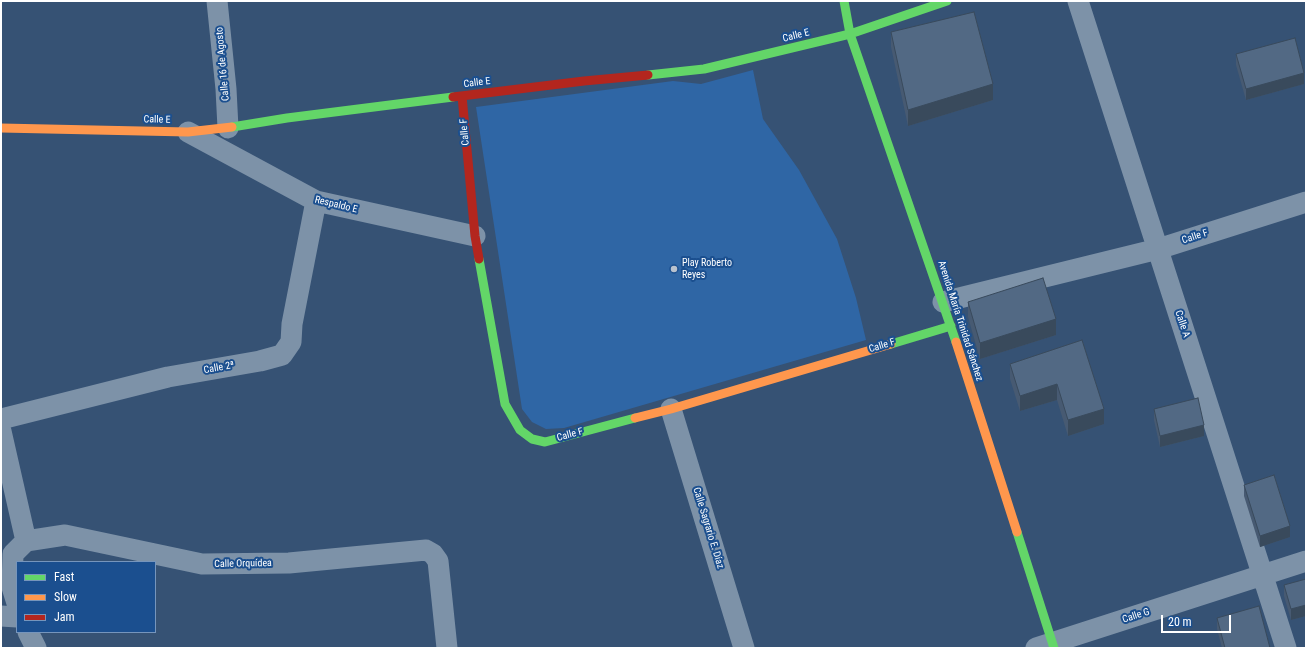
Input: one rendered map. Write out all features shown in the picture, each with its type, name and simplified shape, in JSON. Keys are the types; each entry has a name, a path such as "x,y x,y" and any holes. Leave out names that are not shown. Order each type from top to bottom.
{"street":[{"name":"Calle 16 de Agosto","path":"216,1 226,89 228,128"},
{"name":"Avenida María Trinidad Sánchez","path":"844,1 850,34 951,326 1047,646"},
{"name":"Calle E","path":"1,128 188,132 228,128 287,118 584,81 704,69 850,34 947,1"},
{"name":"Calle A","path":"1078,1 1286,648"},
{"name":"Calle F","path":"462,96 475,236 506,404 512,418 520,430 532,439 545,442 671,409 951,326"},
{"name":"Respaldo E","path":"188,132 316,201 475,236"},
{"name":"Calle 2ª","path":"1,419 168,377 260,361 282,355 291,342 292,324 316,201"},
{"name":"Calle F","path":"943,302 1158,249 1306,202"},
{"name":"Calle Sagrario E. Díaz","path":"671,409 744,648"},
{"path":"1,431 26,541 14,554 12,587 16,600"},
{"name":"Calle Orquídea","path":"26,541 65,535 202,564 289,563 426,550 433,554 438,561 447,648"},
{"name":"Calle G","path":"1047,646 1306,561"},
{"path":"1,616 16,616"},
{"path":"28,633 36,648"}],"shaded area":[{"name":"Play Roberto Reyes","path":"753,70 763,119 799,170 837,239 856,298 866,340 564,428 546,429 532,422 522,409 476,107 673,81 701,84"}],"building":[{"path":"974,12 993,84 908,110 891,32"},
{"path":"1295,38 1304,73 1246,89 1236,54"},
{"path":"1043,278 1056,319 980,343 968,302"},
{"path":"1082,340 1104,409 1068,420 1057,384 1020,396 1010,364"},
{"path":"1198,398 1204,425 1160,436 1154,409"},
{"path":"1274,475 1290,526 1260,536 1244,485"},
{"path":"1306,579 1306,605 1291,609 1284,585"},
{"path":"1259,606 1270,648 1225,648 1217,618"}],"traffic: fast":[{"path":"844,1 850,34 956,342"},
{"path":"648,75 704,69 850,34 947,1"},
{"path":"232,127 287,118 453,97"},
{"path":"479,259 505,404 520,430 532,439 545,442 635,418"},
{"path":"891,344 951,326"},
{"path":"1017,532 1054,648"}],"traffic: slow":[{"path":"1,128 188,132 232,127"},
{"path":"956,342 1017,532"},
{"path":"635,418 671,409 891,344"}],"traffic: jam":[{"path":"453,97 584,81 648,75"},
{"path":"462,96 475,236 479,259"}],"place":[{"name":"Play Roberto Reyes","path":"674,269"}]}
